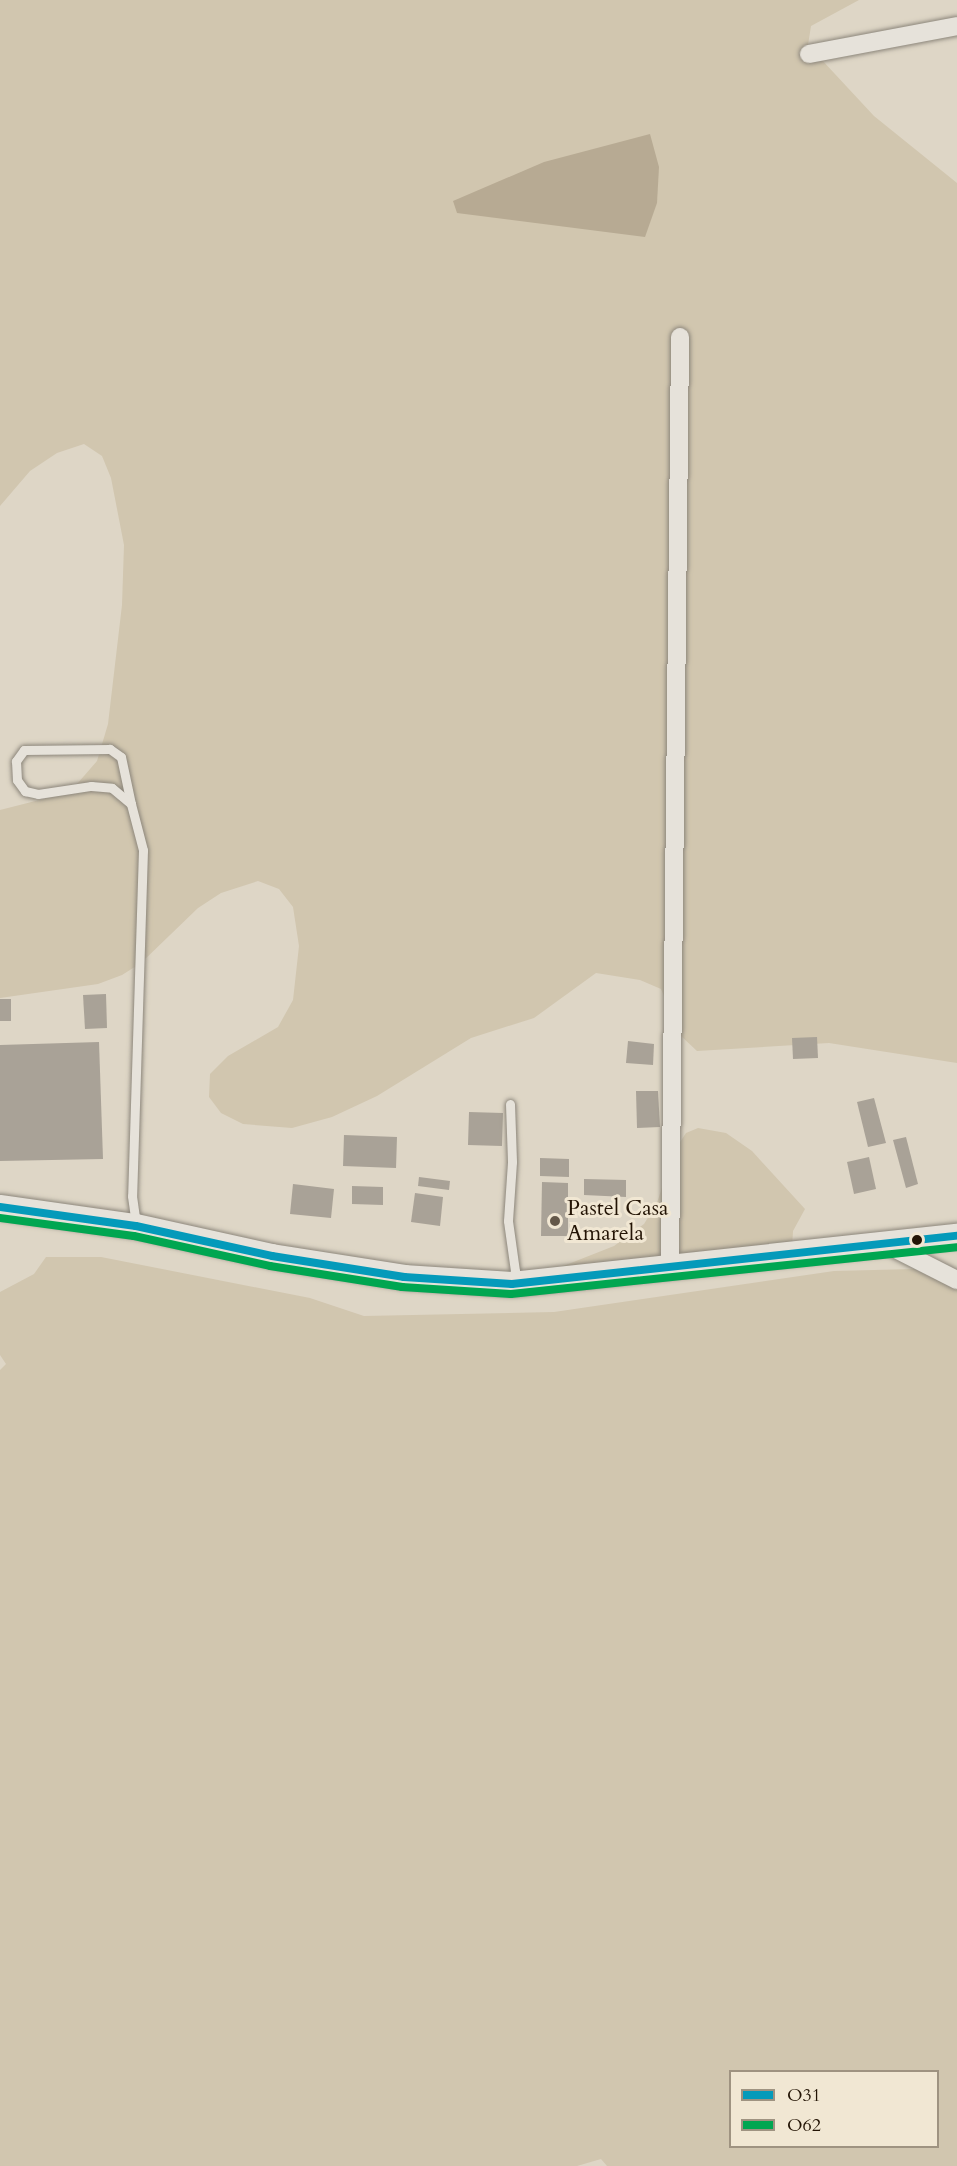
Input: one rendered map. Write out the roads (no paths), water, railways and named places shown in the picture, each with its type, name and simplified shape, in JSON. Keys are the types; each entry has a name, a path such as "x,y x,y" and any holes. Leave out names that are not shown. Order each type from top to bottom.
{"main road":[{"path":"0,1207 136,1226 272,1256 393,1275 512,1284 882,1242 957,1236"}],"street":[{"path":"809,54 957,26"},
{"path":"670,1266 680,337"},
{"path":"882,1242 957,1280"}],"lane":[{"path":"131,804 112,788 91,786 38,794 25,790 17,780 16,761 24,750 110,749 121,757 143,850 132,1196 136,1226"},
{"path":"510,1104 512,1162 508,1221 515,1271 512,1284"}],"place":[{"name":"Pastel Casa Amarela","path":"555,1221"}]}
